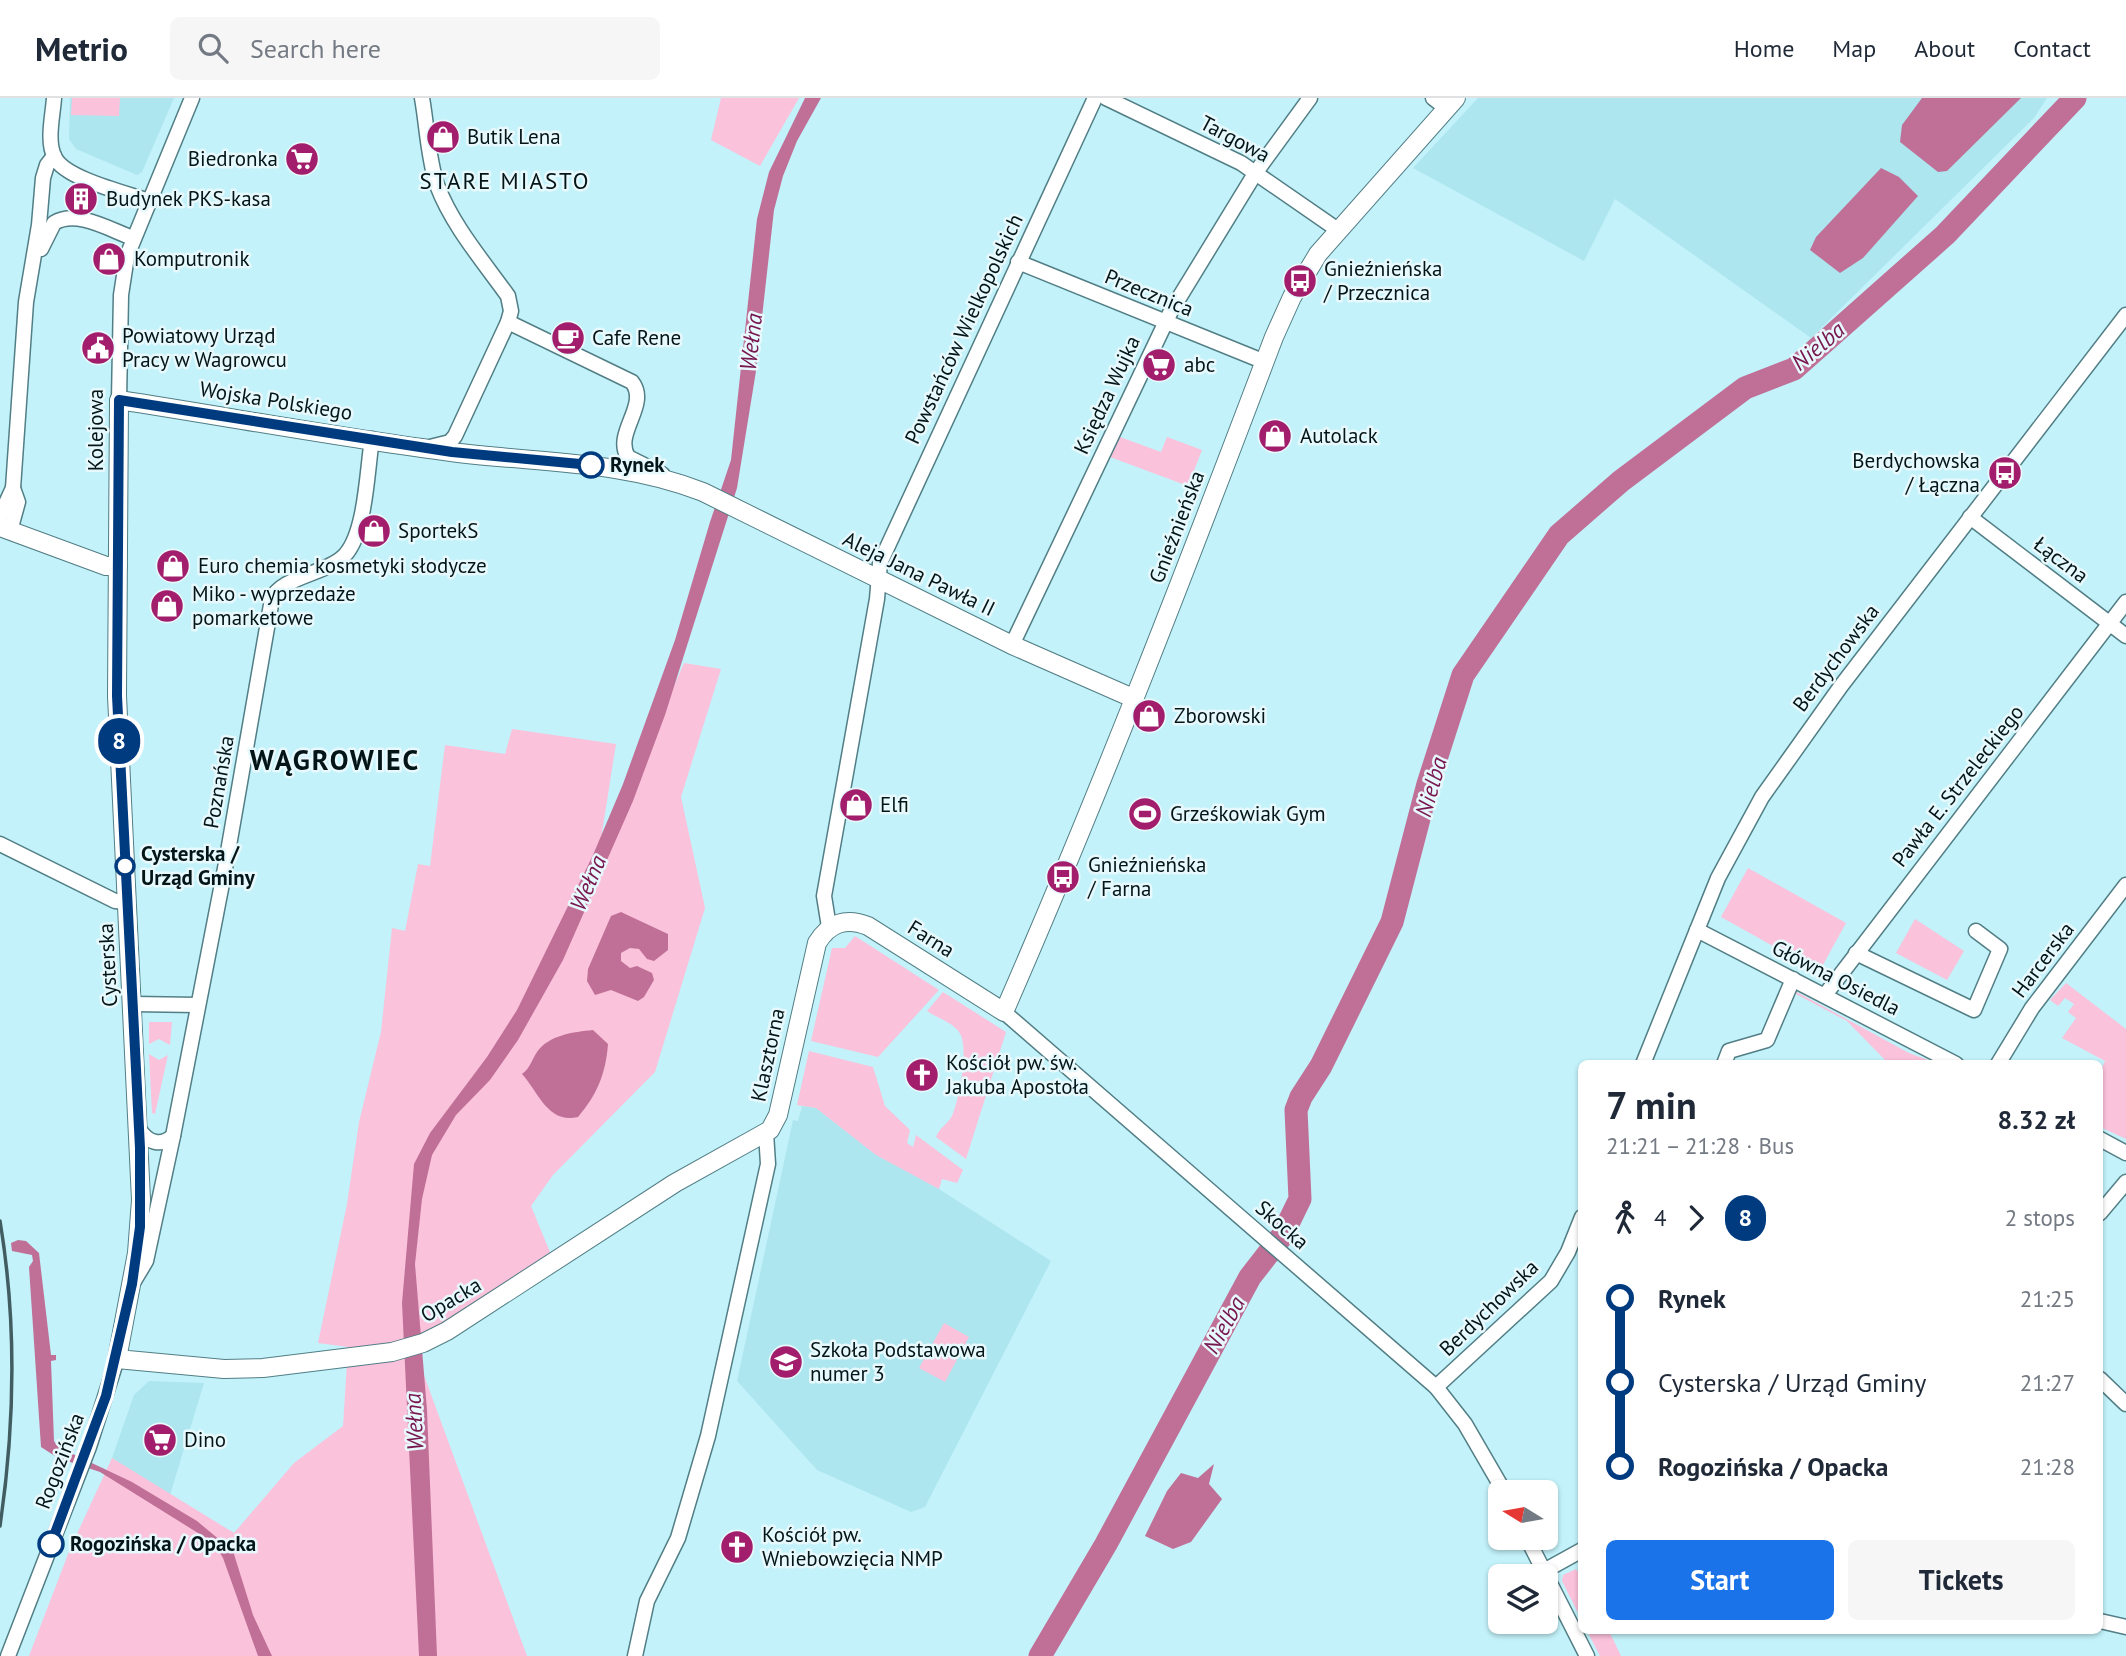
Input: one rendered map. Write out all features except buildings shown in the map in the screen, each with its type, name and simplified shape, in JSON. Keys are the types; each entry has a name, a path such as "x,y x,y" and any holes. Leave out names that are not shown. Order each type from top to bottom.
{"main road":[{"name":"Gnieźnieńska","path":"1004,1012 1077,844 1265,362 1300,281 1443,101"},
{"name":"Wojska Polskiego","path":"119,400 425,448"},
{"name":"Kolejowa","path":"118,566 119,400"},
{"path":"425,448 615,467 694,489"},
{"name":"Aleja Jana Pawła II","path":"694,489 1012,645 1135,699"},
{"path":"3,525 106,566 118,566"},
{"name":"Cysterska","path":"117,1359 132,1284 141,1200 117,696 118,566"},
{"name":"Farna","path":"829,927 847,921 868,926 1004,1012"},
{"name":"Klasztorna","path":"766,1133 778,1115 815,947 829,927"},
{"name":"Opacka","path":"117,1359 242,1368 373,1356 435,1338 675,1183 766,1133"}],"street":[{"path":"3,525 18,502 13,488 26,302 39,225 44,173 54,156 54,98"},
{"name":"Kolejowa","path":"119,400 121,295 126,263 192,98"},
{"path":"422,98 434,175 440,191 464,234 509,296 511,303 508,322 455,436 450,442 425,448"},
{"name":"Powstańców Wielkopolskich","path":"879,579 880,564 1095,98"},
{"name":"Targowa","path":"1106,98 1256,172 1338,230"},
{"name":"Księdza Wujka","path":"1012,645 1165,322 1256,172 1310,98"},
{"path":"54,156 72,173 149,201"},
{"path":"31,272 51,226 58,220 76,218 134,238"},
{"name":"Przecznica","path":"1018,262 1265,362"},
{"name":"Berdychowska","path":"1645,1060 1697,930 1739,837 1783,765 2126,315"},
{"path":"508,322 632,382 637,396 624,442 625,453 628,457 694,489"},
{"name":"Poznańska","path":"132,1284 146,1261 173,1136 226,863 272,599 279,588 329,567 350,548 359,523 372,439"},
{"name":"Łączna","path":"1970,517 2126,636"},
{"path":"829,927 824,896 879,579"},
{"name":"Pawła E. Strzeleckiego","path":"1825,995 2126,602"},
{"path":"0,844 116,901 127,902"},
{"name":"Harcerska","path":"2000,1060 2032,1008 2126,885"},
{"name":"Główna Osiedla","path":"1697,930 1947,1060"},
{"path":"1856,953 1974,1010 2000,949 1976,931"},
{"path":"1726,1060 1729,1051 1767,1040 1793,979"},
{"path":"133,1004 198,1004"},
{"name":"Skocka","path":"1004,1012 1436,1387 1465,1424 1497,1480"},
{"path":"139,1129 143,1136 155,1143 173,1136"},
{"name":"Klasztorna","path":"635,1656 648,1601 678,1538 708,1436 768,1164 766,1133"},
{"path":"2103,1141 2126,1153"},
{"path":"2103,1209 2126,1182"},
{"name":"Berdychowska","path":"1436,1387 1551,1280 1568,1252 1578,1228"},
{"name":"Rogozińska","path":"8,1656 89,1447 117,1359"},
{"path":"2103,1382 2126,1404"},
{"path":"1557,1564 1578,1552"},
{"path":"1558,1599 1587,1656"},
{"path":"2103,1622 2126,1627"}],"shaded area":[{"path":"70,98 174,98 142,172 137,175 76,149 69,139"},
{"path":"72,98 120,98 119,116 71,115"},
{"path":"721,98 799,98 760,166 711,140"},
{"path":"1478,98 2047,98 2034,118 1811,338 1615,199 1584,261 1413,168"},
{"path":"1120,437 1161,452 1167,437 1202,450 1188,486 1110,457"},
{"path":"684,663 721,669 681,797 705,908 655,1072 553,1175 531,1206 554,1262 435,1338 411,1340 527,1656 29,1656 70,1549 112,1458 234,1533 294,1463 343,1426 348,1347 318,1343 347,1204 359,1122 381,1032 392,928 405,931 418,864 430,866 445,745 505,754 512,729 616,744 597,864"},
{"path":"1748,868 1846,923 1819,972 1721,917"},
{"path":"1915,919 1964,951 1947,980 1896,953"},
{"path":"855,936 939,990 878,1057 811,1041 832,948 845,948"},
{"path":"2066,983 2126,1029 2126,1139 2103,1128 2105,1061 2062,1038 2076,1018 2068,1012 2074,1004 2065,998 2058,1006 2050,1000"},
{"path":"1795,991 1909,1053 1928,1060 1885,1060 1847,1021 1792,992"},
{"path":"943,992 1006,1032 966,1159 936,1137 955,1108 964,1049 959,1032 927,1011"},
{"path":"149,1022 172,1022 170,1045 159,1039 149,1044"},
{"path":"809,1051 873,1067 885,1106 910,1130 907,1143 913,1147 916,1135 963,1170 957,1183 942,1179 939,1189 876,1155 816,1108 797,1105"},
{"path":"149,1054 159,1060 168,1055 155,1114 152,1113"},
{"path":"802,1106 816,1108 876,1155 939,1189 1051,1261 925,1507 911,1512 817,1470 737,1381 793,1120 798,1121"},
{"path":"944,1323 969,1337 945,1382 919,1368"},
{"path":"149,1381 204,1383 170,1495 112,1458 134,1395"},
{"path":"1576,1569 1578,1572 1578,1613 1562,1581 1563,1575"},
{"path":"1589,1634 1610,1634 1621,1656 1600,1656"}],"water":[{"name":"Wełna","path":"805,98 821,98 797,141 783,176 774,210 756,371 737,488 665,715 633,801 563,960 518,1040 490,1080 456,1115 432,1155 422,1199 415,1264 427,1410 437,1656 419,1656 402,1303 414,1164 430,1133 487,1057 517,1010 593,855 623,784 675,640 731,460 757,219 769,172"},
{"path":"1922,98 2021,98 1947,171 1938,172 1900,142 1902,125"},
{"path":"1881,168 1899,177 1918,196 1863,258 1840,273 1810,250 1816,237"},
{"path":"621,912 668,934 668,950 654,961 647,959 639,949 630,948 621,953 621,961 630,968 637,966 652,973 654,980 644,997 638,1001 611,990 595,995 587,981 588,969 611,916"},
{"path":"593,1030 608,1044 599,1083 578,1117 559,1116 545,1105 522,1074 537,1052 548,1042 570,1033"},
{"path":"26,1241 39,1253 51,1355 56,1355 56,1360 51,1361 54,1441 58,1447 132,1482 197,1521 233,1551 253,1615 272,1656 258,1656 223,1558 214,1543 100,1472 58,1458 41,1447 29,1267 33,1261 32,1255 12,1251 11,1243"},
{"path":"1214,1464 1209,1484 1222,1499 1191,1542 1173,1549 1145,1536 1167,1491 1181,1473 1198,1478"}],"waterway":[{"name":"Nielba","path":"1040,1656 1106,1544 1250,1277 1282,1236 1300,1199 1296,1110 1321,1066 1392,922 1428,784 1463,675 1559,535 1621,481 1745,388 1794,369 1945,235 2075,98"}],"railway":[{"path":"0,1221 9,1297 12,1374 9,1450 0,1526"}],"bus line":[{"name":"8","path":"51,1544 89,1447 117,1359 140,1227 140,1148 117,696 119,400 452,452 591,465"}],"place":[{"name":"Butik Lena","path":"443,137"},
{"name":"Biedronka","path":"302,159"},
{"name":"Budynek PKS-kasa","path":"81,199"},
{"name":"Komputronik","path":"109,259"},
{"name":"Gnieźnieńska / Przecznica","path":"1300,281"},
{"name":"Cafe Rene","path":"568,338"},
{"name":"Powiatowy Urząd Pracy w Wagrowcu","path":"98,348"},
{"name":"abc","path":"1159,365"},
{"name":"Autolack","path":"1275,436"},
{"name":"Rynek","path":"591,465"},
{"name":"Berdychowska / Łączna","path":"2005,473"},
{"name":"SportekS","path":"374,531"},
{"name":"Euro chemia kosmetyki słodycze","path":"173,566"},
{"name":"Miko - wyprzedaże pomarketowe","path":"167,606"},
{"name":"Zborowski","path":"1149,716"},
{"name":"Elfi","path":"856,805"},
{"name":"Grześkowiak Gym","path":"1145,814"},
{"name":"Cysterska / Urząd Gminy","path":"125,866"},
{"name":"Gnieźnieńska / Farna","path":"1063,877"},
{"name":"Kościół pw. św. Jakuba Apostoła","path":"922,1075"},
{"name":"Szkoła Podstawowa numer 3","path":"786,1362"},
{"name":"Dino","path":"160,1440"},
{"name":"Rogozińska / Opacka","path":"51,1544"},
{"name":"Kościół pw. Wniebowzięcia NMP","path":"737,1547"}],"district":[{"name":"STARE MIASTO","path":"505,181"},
{"name":"WĄGROWIEC","path":"335,760"}]}
